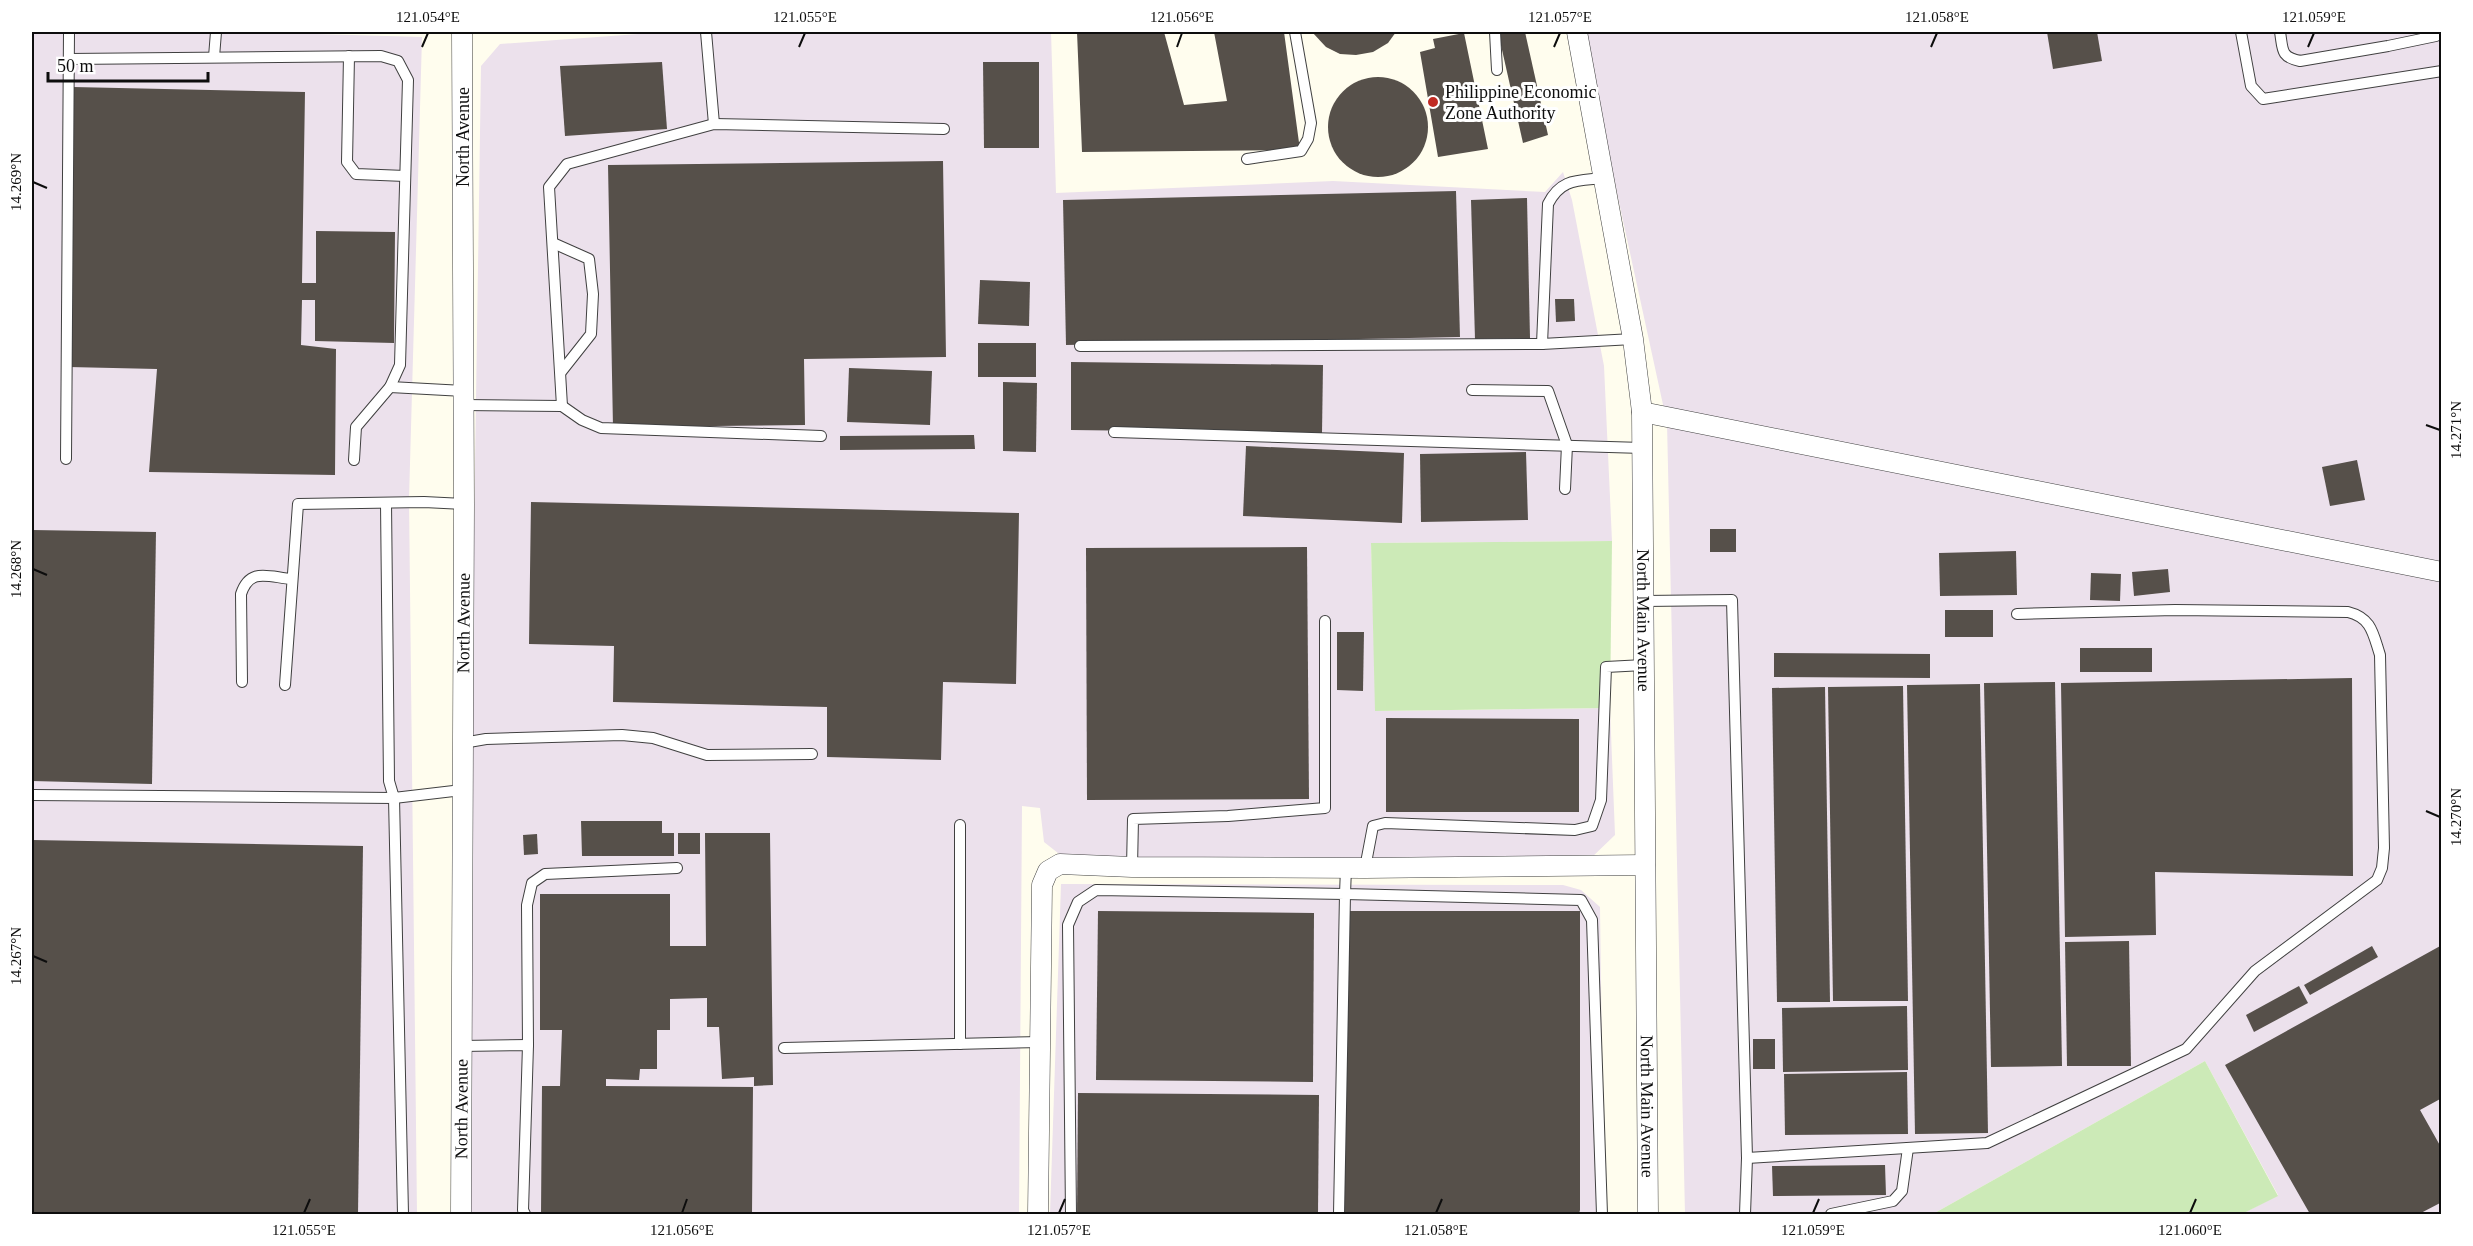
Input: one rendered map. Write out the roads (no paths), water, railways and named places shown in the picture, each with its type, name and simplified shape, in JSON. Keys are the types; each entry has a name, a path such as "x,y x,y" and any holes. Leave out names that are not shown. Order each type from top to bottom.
{"street":[{"name":"North Avenue","path":"461,1215 464,504 462,32"},
{"name":"North Main Avenue","path":"1578,32 1633,339 1642,412 1648,1215"},
{"path":"1642,412 2442,572"},
{"path":"1038,1215 1042,885 1048,871 1060,864 1132,867 1356,868 1645,865"}],"lane":[{"path":"66,459 69,32"},
{"path":"214,57 216,32"},
{"path":"706,32 714,124"},
{"path":"1247,159 1301,151 1308,139 1311,123 1295,32"},
{"path":"1494,32 1497,70"},
{"path":"2241,32 2251,86 2263,99 2442,71"},
{"path":"2280,32 2283,53 2289,59 2300,61 2436,36 2435,32"},
{"path":"349,56 347,162 356,174 405,176"},
{"path":"69,59 381,56 398,61 408,80 400,365 390,387 356,428 354,460"},
{"path":"562,406 549,187 567,164 714,124 944,129"},
{"path":"1542,344 1548,204 1555,190 1571,182 1604,178"},
{"path":"554,243 589,259 593,294 591,334 561,372"},
{"path":"1080,346 1542,344 1633,339"},
{"path":"390,387 464,398 562,406 582,420 601,428 821,436"},
{"path":"1472,390 1548,391 1568,444 1565,489"},
{"path":"1114,432 1643,448"},
{"path":"387,503 389,781 394,798 403,1215"},
{"path":"285,685 298,504 464,504"},
{"path":"242,682 241,594 245,581 254,576 292,579"},
{"path":"1644,601 1732,600 1747,1158 1745,1215"},
{"path":"1747,1158 1987,1143 2186,1049 2255,971 2377,880 2382,868 2384,848 2380,655 2372,629 2361,616 2348,612 2175,609 2017,614"},
{"path":"1132,867 1132,819 1228,816 1325,808 1325,621"},
{"path":"1339,1215 1345,894 1373,826 1385,823 1575,830 1592,826 1602,800 1606,667 1644,665"},
{"path":"463,743 486,739 622,735 653,738 707,755 812,754"},
{"path":"32,795 394,798 462,790"},
{"path":"960,825 960,1044"},
{"path":"525,1215 523,1210 528,1045 527,905 532,884 545,874 677,868"},
{"path":"1071,1215 1068,925 1078,902 1096,890 1581,900 1592,920 1602,1215"},
{"path":"784,1048 1041,1042"},
{"path":"461,1046 528,1045"},
{"path":"1831,1215 1893,1201 1902,1191 1908,1148"}],"place":[{"name":"Philippine Economic Zone Authority","path":"1433,102"}]}
